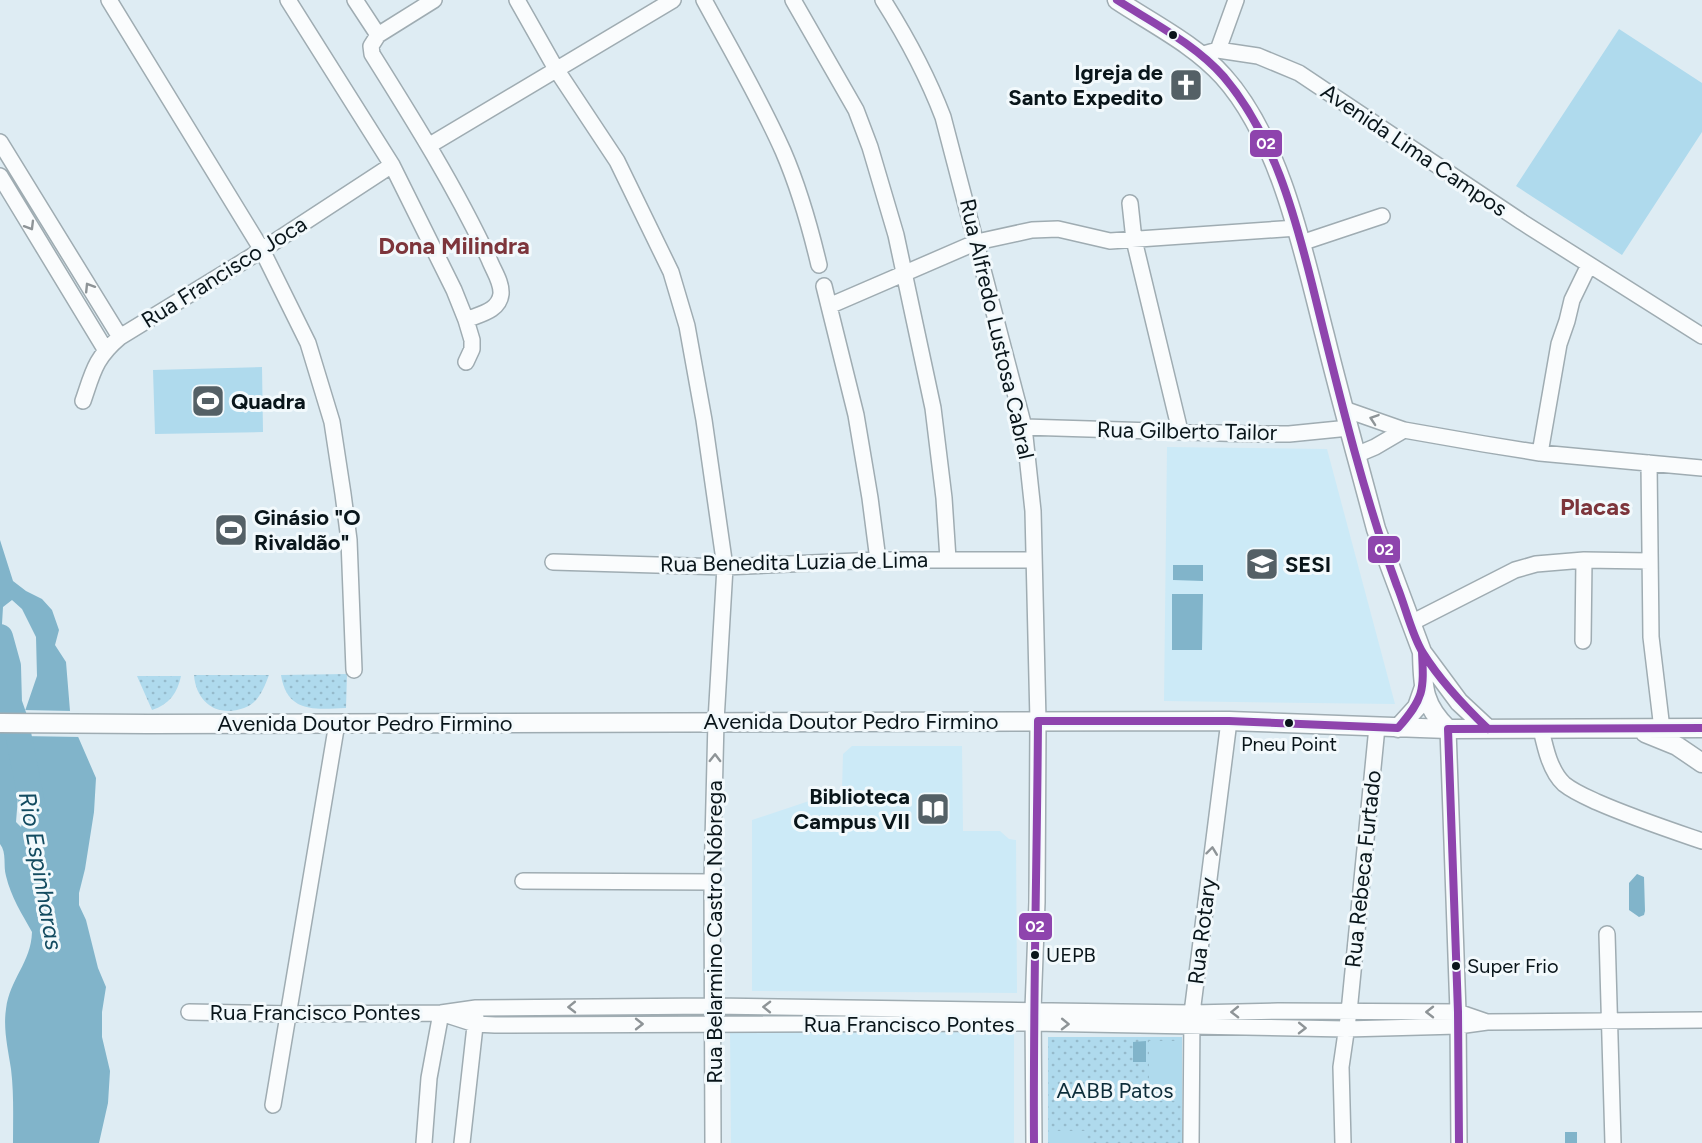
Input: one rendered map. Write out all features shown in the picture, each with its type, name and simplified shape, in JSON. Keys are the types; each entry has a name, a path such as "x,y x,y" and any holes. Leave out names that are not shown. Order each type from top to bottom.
{"main road":[{"path":"1117,0 1200,55 1223,76 1246,107 1268,148 1299,235 1376,529 1411,623 1422,652 1455,698 1468,713 1488,729"},
{"path":"1422,652 1424,687 1432,711 1448,729 1455,712 1455,698"},
{"path":"1398,728 1417,707 1424,687"},
{"name":"Avenida Doutor Pedro Firmino","path":"0,723 1228,721 1448,729 1702,729"},
{"path":"1635,729 1677,746 1702,763"}],"street":[{"path":"109,0 262,250 308,343 332,422 349,540 354,670"},
{"path":"288,0 392,165 454,290 472,340 472,349 466,362"},
{"path":"355,0 378,35"},
{"path":"434,0 378,35 371,46 372,54 430,145 482,243 501,286 498,304 466,320"},
{"name":"Rua Belarmino Castro Nóbrega","path":"517,0 556,69 617,161 670,272 687,326 704,420 725,567 716,721 712,882 713,1143"},
{"path":"430,145 674,0"},
{"path":"704,0 762,107 784,153 807,217 819,266"},
{"path":"793,0 856,110 885,194 933,408 944,498 948,559"},
{"name":"Rua Alfredo Lustosa Cabral","path":"883,0 909,41 930,82 952,145 1024,427 1030,468 1038,721 1037,902 1033,1016 1034,1143"},
{"path":"1218,50 1236,0"},
{"name":"Avenida Lima Campos","path":"1200,55 1218,50 1258,56 1299,73 1589,266 1702,336"},
{"path":"0,141 120,337"},
{"name":"Rua Francisco Joca","path":"84,401 95,365 105,349 120,337 262,250 392,165"},
{"path":"0,176 105,349"},
{"path":"1130,203 1134,240 1180,431"},
{"path":"829,306 977,242 1032,230 1058,229 1102,240 1299,235 1382,216"},
{"path":"1540,453 1559,344 1572,300 1589,266"},
{"path":"824,286 856,415 878,560"},
{"path":"1344,409 1404,430 1540,453 1702,468"},
{"name":"Rua Gilberto Tailor","path":"1024,427 1252,434 1289,434 1349,428"},
{"path":"1356,455 1404,430"},
{"path":"1648,464 1651,637 1662,729"},
{"name":"Rua Benedita Luzia de Lima","path":"553,562 725,567 878,560 1034,560"},
{"path":"1411,623 1515,570 1536,564 1584,560 1649,561"},
{"path":"1583,641 1584,560"},
{"name":"Rua Rotary","path":"1191,1143 1192,1020 1228,721"},
{"path":"273,1105 337,723"},
{"name":"Rua Rebeca Furtado","path":"1343,1143 1341,1067 1349,1012 1377,727"},
{"path":"1448,729 1458,1019 1459,1143"},
{"path":"1541,729 1554,769 1563,783 1621,812 1702,841"},
{"path":"523,881 712,882"},
{"path":"1607,934 1613,1143"},
{"name":"Rua Francisco Pontes","path":"189,1012 441,1013 476,1008 713,1006 1192,1020 1346,1029 1458,1019"},
{"path":"462,1143 476,1008"},
{"name":"Rua Francisco Pontes","path":"1192,1020 1349,1012 1487,1022 1702,1020"},
{"path":"424,1143 429,1078 441,1013"},
{"name":"Rua Francisco Pontes","path":"441,1013 475,1024 713,1024 1033,1016"}],"shaded area":[{"name":"SESI","path":"1167,447 1327,449 1395,704 1164,701"},
{"path":"852,746 962,746 963,831 1000,831 1009,839 1016,840 1017,993 752,991 752,820 842,790 843,754"},
{"path":"730,1027 1014,1028 1014,1143 731,1143"}],"green space":[{"path":"1619,29 1702,83 1702,132 1622,255 1516,186"},
{"name":"Quadra","path":"262,367 263,432 155,434 153,370"},
{"path":"347,674 346,708 324,709 296,703 284,688 281,675"},
{"path":"194,675 269,675 260,695 253,703 234,711 225,711 217,709 204,700 199,693"},
{"path":"137,676 181,676 172,697 163,705 152,710"},
{"name":"AABB Patos","path":"1048,1037 1182,1037 1182,1143 1048,1143"},
{"path":"1149,1041 1181,1041 1181,1101 1149,1101"},
{"path":"1050,1131 1086,1131 1086,1143 1050,1143"}],"water":[{"path":"0,540 13,581 42,599 52,610 59,630 55,645 66,662 70,711 25,711 37,676 36,637 22,609 12,600 3,607 2,624 7,649 8,713 0,722"},
{"path":"1173,565 1203,565 1203,581 1173,580"},
{"path":"1172,594 1203,594 1202,650 1172,650"},
{"path":"0,724 9,724 10,740 15,751 18,797 16,822 21,827 27,789 22,725 73,725 96,778 94,812 79,893 79,905 86,920 98,968 106,987 102,1012 102,1037 110,1071 108,1103 99,1143 13,1143 13,1087 5,1016 8,998 28,953 32,932 8,884 0,844"},
{"path":"1637,874 1644,877 1645,911 1644,915 1639,917 1629,910 1629,883"},
{"path":"1146,1041 1146,1062 1133,1062 1133,1042"},
{"path":"1565,1132 1577,1132 1577,1143 1565,1143"}],"pier":[{"path":"23,710 73,711 81,737 21,736 19,724"}],"waterway":[{"name":"Rio Espinharas","path":"0,637 8,666 9,703 16,723 33,809"}],"transit line":[{"name":"02","path":"1117,0 1173,35 1213,65 1241,100 1269,149 1280,175 1305,257 1361,474 1412,629 1419,646 1437,674 1488,729"},
{"name":"02","path":"1034,1143 1038,721 1229,721 1398,728 1418,701 1423,676 1422,652"},
{"name":"02","path":"1459,1143 1458,1012 1448,729 1702,728"}],"place":[{"name":"Igreja de Santo Expedito","path":"1186,85"},
{"name":"Quadra","path":"208,401"},
{"name":"Ginásio \"O Rivaldão\"","path":"231,530"},
{"name":"SESI","path":"1262,564"},
{"name":"Pneu Point","path":"1289,723"},
{"name":"Biblioteca Campus VII","path":"933,809"},
{"name":"UEPB","path":"1035,955"},
{"name":"Super Frio","path":"1456,966"}],"district":[{"name":"Dona Milindra","path":"454,245"},
{"name":"Placas","path":"1595,506"}]}
